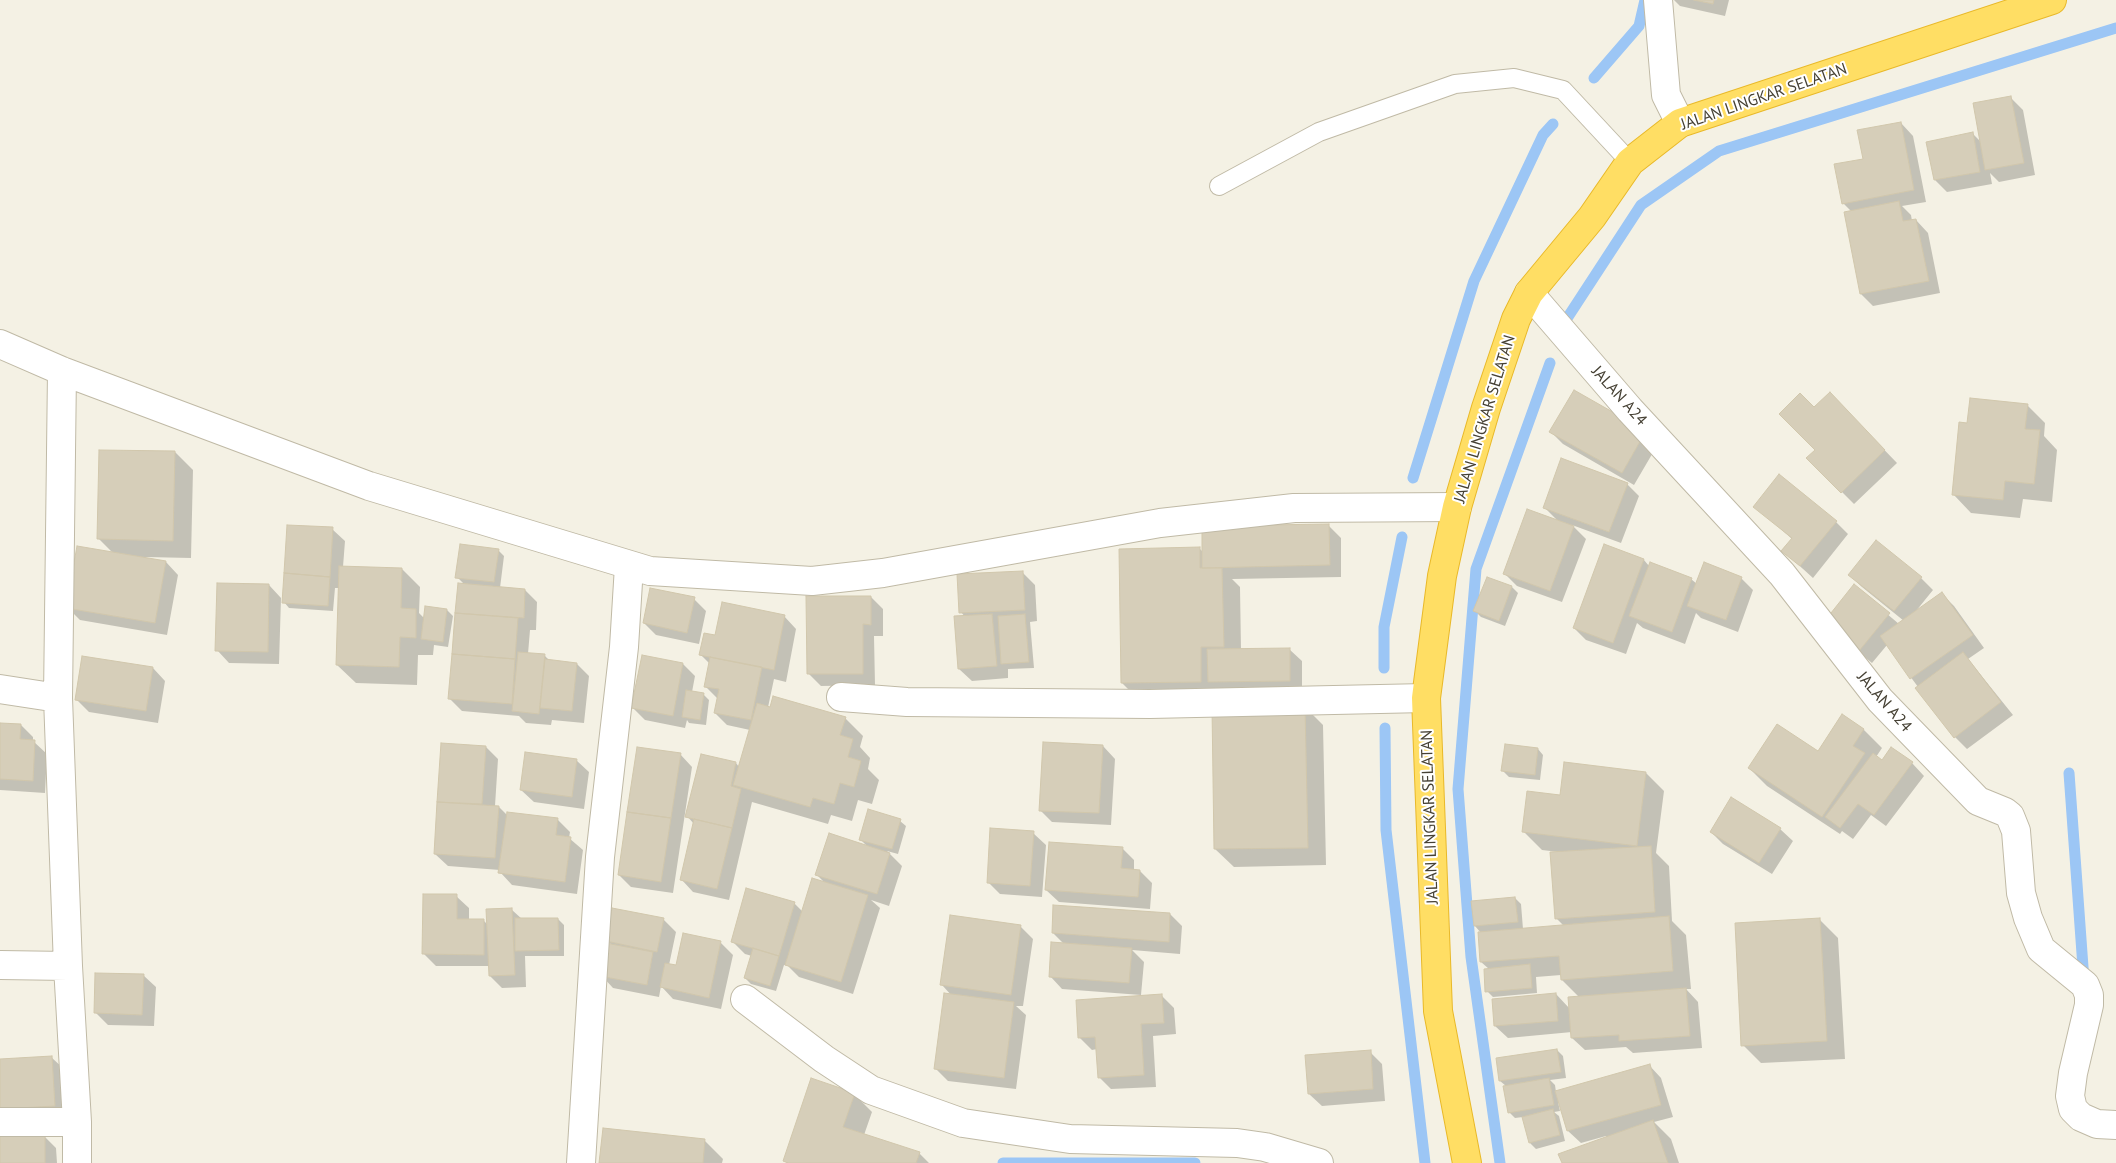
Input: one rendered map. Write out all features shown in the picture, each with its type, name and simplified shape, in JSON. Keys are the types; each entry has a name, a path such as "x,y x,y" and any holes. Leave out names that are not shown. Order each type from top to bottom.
{"highway":[{"name":"JALAN LINGKAR SELATAN","path":"1467,1163 1438,1011 1426,698 1442,576 1457,507 1516,319 1529,293 1592,217 1630,162 1680,123 2052,0"}],"street":[{"path":"1658,0 1666,95 1680,123"},
{"name":"JALAN A24","path":"1529,293 1630,410 1782,574 1880,700 1966,790 1978,801 2005,812 2013,822 2021,893 2028,918 2041,949 2084,985 2089,995 2089,1005 2072,1081 2070,1096 2073,1109 2081,1117 2097,1124 2116,1124"},
{"path":"0,344 62,371 369,486 650,571 812,581 883,573 1160,523 1294,508 1457,507"},
{"path":"62,371 58,698 68,966 77,1122 76,1163"},
{"path":"581,1163 600,857 624,648 629,566"},
{"path":"0,689 58,698"},
{"path":"841,697 907,702 1150,704 1426,698"},
{"path":"0,965 68,966"},
{"path":"745,999 824,1059 871,1090 963,1123 1070,1138 1238,1142 1265,1147 1319,1163"},
{"path":"0,1122 77,1122"}],"lane":[{"path":"1219,186 1319,132 1455,84 1514,78 1563,90 1630,162"}],"building":[{"path":"1694,0 1714,0 1713,4"},
{"path":"2011,96 2024,163 1985,170 1973,103"},
{"path":"1901,122 1914,190 1842,204 1834,164 1863,159 1857,130"},
{"path":"1973,132 1980,172 1934,180 1926,142"},
{"path":"1899,201 1903,221 1916,219 1929,281 1860,294 1844,212"},
{"path":"1574,390 1646,431 1622,473 1549,432"},
{"path":"1830,392 1885,450 1841,493 1806,458 1815,450 1779,414 1800,393 1814,407"},
{"path":"1970,398 2028,404 2025,429 2040,430 2034,484 2005,481 2003,500 1952,495 1959,422 1967,423"},
{"path":"99,450 175,451 173,541 97,539"},
{"path":"1561,458 1628,483 1609,532 1543,508"},
{"path":"1779,474 1837,521 1800,566 1781,551 1792,538 1753,507"},
{"path":"1527,509 1574,526 1550,591 1503,574"},
{"path":"1329,524 1330,565 1202,568 1202,526"},
{"path":"287,525 333,527 330,577 284,573"},
{"path":"1876,540 1922,577 1894,611 1848,575"},
{"path":"460,544 499,549 494,582 455,578"},
{"path":"1604,544 1644,559 1613,643 1573,628"},
{"path":"77,546 166,561 155,623 66,608"},
{"path":"1200,547 1200,568 1222,568 1224,647 1201,647 1201,682 1121,683 1119,549"},
{"path":"1650,562 1692,578 1672,632 1629,616"},
{"path":"1704,562 1742,577 1726,620 1687,606"},
{"path":"339,566 402,568 401,608 416,609 416,638 400,637 399,667 336,665"},
{"path":"1023,571 1025,610 959,613 957,574"},
{"path":"284,573 330,577 328,606 282,603"},
{"path":"1487,577 1512,586 1499,621 1473,611"},
{"path":"217,583 269,584 268,652 215,651"},
{"path":"458,583 525,589 524,618 455,613"},
{"path":"1854,584 1890,613 1859,651 1823,623"},
{"path":"650,588 695,597 687,633 643,623"},
{"path":"1942,592 1973,635 1910,679 1880,636"},
{"path":"806,596 871,596 871,625 863,624 863,674 807,674"},
{"path":"722,602 785,615 774,670 699,655 704,633 715,635"},
{"path":"425,606 447,609 443,642 421,639"},
{"path":"455,613 518,618 515,659 452,654"},
{"path":"992,614 997,666 958,669 954,616"},
{"path":"1025,614 1029,662 1001,664 998,616"},
{"path":"1290,648 1290,681 1208,682 1207,649"},
{"path":"518,652 545,654 539,714 512,711"},
{"path":"1963,652 2001,702 1954,738 1915,688"},
{"path":"452,654 515,659 512,704 448,699"},
{"path":"642,655 683,663 673,716 631,708"},
{"path":"82,656 153,667 146,711 75,700"},
{"path":"710,657 762,667 751,720 714,713 719,689 704,687"},
{"path":"545,659 577,663 572,711 540,708"},
{"path":"686,690 704,693 700,720 682,717"},
{"path":"773,696 846,717 840,735 853,739 848,757 861,761 854,787 840,783 834,804 813,798 810,807 733,785 757,703 770,707"},
{"path":"1305,705 1308,848 1214,849 1212,708"},
{"path":"1842,714 1864,729 1853,746 1865,753 1822,817 1748,768 1777,724 1818,751"},
{"path":"0,723 21,724 20,739 35,740 33,781 0,779"},
{"path":"1043,742 1103,745 1099,813 1039,811"},
{"path":"441,743 486,746 482,804 437,802"},
{"path":"1505,744 1538,748 1535,775 1501,771"},
{"path":"637,747 681,753 671,818 627,812"},
{"path":"1891,747 1913,762 1874,815 1858,804 1840,828 1825,817 1873,753 1882,760"},
{"path":"525,752 577,759 572,797 520,790"},
{"path":"701,754 736,762 731,786 741,789 732,828 685,817"},
{"path":"1564,762 1646,772 1637,846 1522,832 1527,791 1560,795"},
{"path":"1731,797 1781,828 1759,863 1710,832"},
{"path":"437,802 499,806 495,858 434,854"},
{"path":"868,809 901,819 892,849 859,840"},
{"path":"507,812 558,818 556,835 571,837 565,882 498,873"},
{"path":"627,812 671,818 661,882 618,875"},
{"path":"694,819 732,828 717,889 680,880"},
{"path":"990,828 1034,831 1030,886 987,883"},
{"path":"829,833 890,853 877,894 815,875"},
{"path":"1049,842 1123,847 1121,868 1140,870 1138,897 1045,890"},
{"path":"1651,846 1655,912 1555,919 1550,852"},
{"path":"812,878 868,895 841,982 785,965"},
{"path":"746,888 795,902 779,956 731,942"},
{"path":"423,894 457,894 457,919 484,919 484,955 422,954"},
{"path":"1515,897 1518,922 1474,926 1471,901"},
{"path":"1053,905 1170,913 1169,942 1052,933"},
{"path":"512,908 515,975 489,976 486,909"},
{"path":"612,908 664,918 657,952 606,941"},
{"path":"950,915 1021,925 1011,995 940,985"},
{"path":"1669,916 1673,971 1561,980 1559,956 1480,962 1478,932"},
{"path":"515,918 558,918 559,950 515,951"},
{"path":"1820,918 1827,1041 1741,1046 1735,923"},
{"path":"683,933 721,941 709,998 660,987 665,963 676,965"},
{"path":"1051,942 1132,948 1129,983 1049,977"},
{"path":"606,943 653,952 647,985 600,976"},
{"path":"753,948 779,956 770,986 744,978"},
{"path":"1530,964 1532,988 1485,992 1484,969"},
{"path":"95,973 144,974 142,1015 94,1013"},
{"path":"1686,988 1690,1036 1619,1041 1619,1035 1571,1038 1568,997"},
{"path":"944,993 1014,1002 1004,1078 934,1069"},
{"path":"1556,993 1558,1021 1494,1026 1492,999"},
{"path":"1162,994 1164,1023 1141,1024 1144,1075 1098,1078 1095,1037 1078,1038 1076,1000"},
{"path":"1557,1049 1561,1072 1499,1081 1496,1058"},
{"path":"1371,1050 1373,1089 1308,1094 1305,1055"},
{"path":"52,1056 55,1106 0,1109 0,1059"},
{"path":"1650,1064 1661,1105 1567,1131 1555,1091"},
{"path":"811,1078 855,1093 843,1127 920,1152 916,1163 788,1163 783,1161"},
{"path":"1549,1078 1554,1105 1508,1113 1503,1086"},
{"path":"1553,1109 1560,1135 1529,1143 1522,1117"},
{"path":"1653,1120 1668,1163 1562,1163 1558,1154"},
{"path":"603,1128 705,1139 703,1163 599,1163"},
{"path":"45,1135 45,1163 0,1163 0,1136"}],"waterway":[{"path":"1594,78 1639,26 1645,0"},
{"path":"1564,323 1641,205 1719,151 2116,28"},
{"path":"1413,478 1474,281 1543,135 1553,124"},
{"path":"1500,1163 1471,957 1458,789 1476,569 1550,363"},
{"path":"1384,668 1384,627 1402,537"},
{"path":"1385,728 1386,830 1425,1163"},
{"path":"2069,773 2084,981"},
{"path":"1003,1163 1195,1163"}]}
